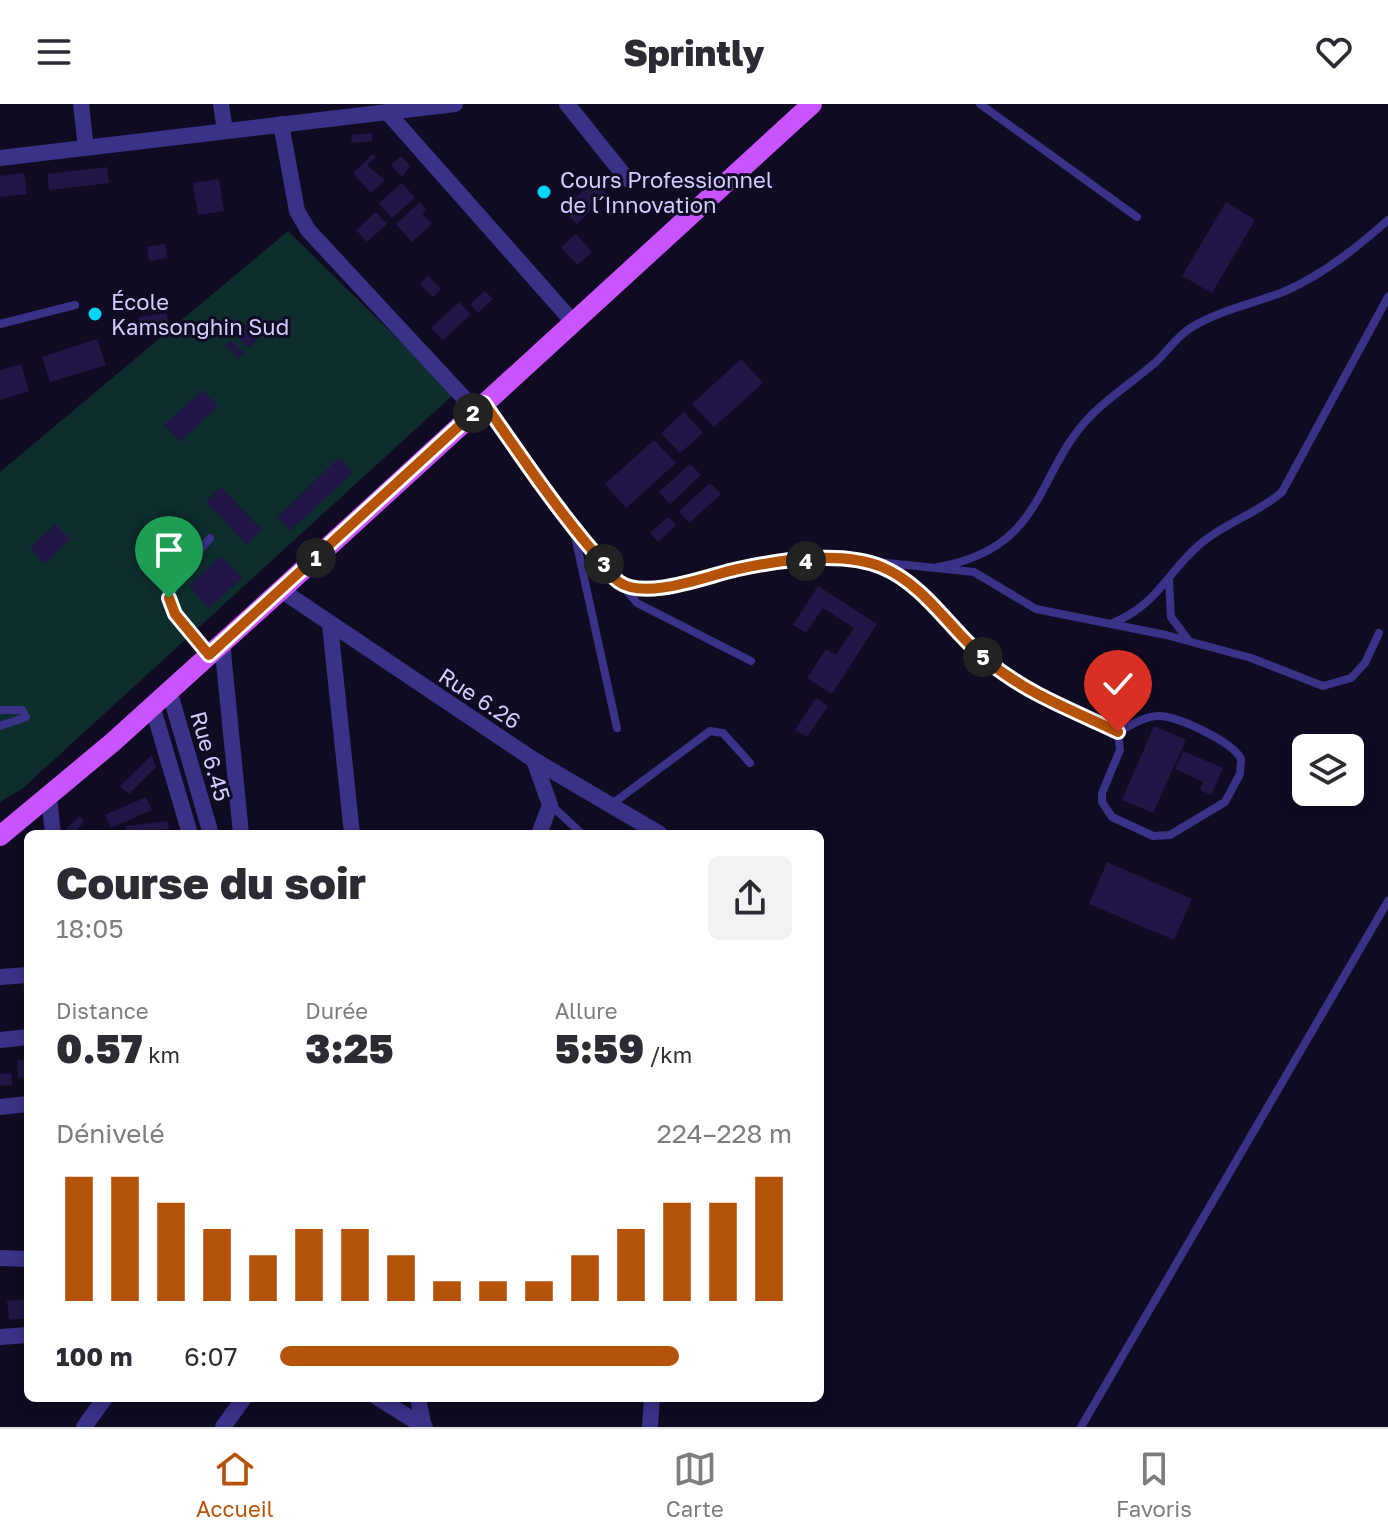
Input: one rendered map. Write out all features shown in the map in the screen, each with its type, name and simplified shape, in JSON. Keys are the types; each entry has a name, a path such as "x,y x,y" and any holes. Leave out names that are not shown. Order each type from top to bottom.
{"main road":[{"path":"0,836 49,797 281,590 812,104"}],"street":[{"path":"81,104 86,148"},
{"path":"221,104 225,131"},
{"path":"0,158 455,104"},
{"path":"567,104 627,179"},
{"path":"377,111 573,322"},
{"path":"281,124 297,211 308,230 480,407"},
{"name":"Rue 6.26","path":"281,590 534,760 653,830"},
{"path":"330,625 352,830"},
{"path":"216,648 240,830"},
{"name":"Rue 6.45","path":"169,690 205,830"},
{"name":"Rue 6.45","path":"152,705 204,830"},
{"path":"534,760 550,805 541,830"},
{"path":"49,797 53,830"},
{"path":"0,977 24,975"},
{"path":"0,1040 24,1037"},
{"path":"0,1107 24,1104"},
{"path":"0,1258 24,1259"},
{"path":"0,1337 24,1335"},
{"path":"84,1427 102,1402"},
{"path":"223,1427 241,1402"},
{"path":"384,1402 423,1426"},
{"path":"405,1402 423,1426"},
{"path":"419,1402 423,1426"},
{"path":"650,1427 652,1402"}],"lane":[{"path":"980,104 1137,217"},
{"path":"938,567 964,563 1003,542 1035,509 1090,418 1189,328 1230,308 1284,291 1337,260 1388,220"},
{"path":"1112,623 1137,613 1169,581 1196,547 1218,531 1268,505 1282,492 1388,297"},
{"path":"0,324 75,305"},
{"path":"480,407 573,528 637,603 751,661"},
{"path":"573,528 617,728"},
{"path":"210,538 173,583 169,598 175,614 216,648"},
{"path":"854,560 900,575 918,589 949,626 990,664 1032,692 1118,732"},
{"path":"620,583 662,588 740,568 795,561 854,560 974,572 1036,609 1189,641 1251,658 1323,686 1351,678 1365,663 1379,633"},
{"path":"1169,581 1171,617 1189,641"},
{"path":"0,710 22,710 26,717 0,726"},
{"path":"1166,717 1228,743 1241,759 1240,774 1225,802 1170,835 1153,836 1112,817 1102,802 1102,793 1120,750 1118,732 1143,719 1166,717"},
{"path":"611,805 710,731 723,733 750,763"},
{"path":"550,805 578,830"},
{"path":"1081,1427 1388,901"}],"green space":[{"path":"288,231 454,394 22,789 0,802 0,472"}],"building":[{"path":"372,133 372,141 352,143 351,135"},
{"path":"373,154 376,157 367,165 385,180 371,193 353,173"},
{"path":"401,156 410,166 402,177 391,165"},
{"path":"107,167 109,183 49,190 47,174"},
{"path":"24,173 27,194 0,197 0,176"},
{"path":"219,179 224,211 198,215 193,183"},
{"path":"595,181 607,194 577,224 562,209"},
{"path":"402,183 415,198 392,218 379,203"},
{"path":"420,202 426,210 422,213 432,224 412,242 396,224"},
{"path":"1226,202 1255,220 1212,293 1182,276"},
{"path":"376,212 387,224 367,242 356,230"},
{"path":"576,234 592,252 577,265 561,247"},
{"path":"165,244 167,258 149,261 147,247"},
{"path":"428,276 441,289 433,297 420,284"},
{"path":"485,291 493,299 478,313 470,304"},
{"path":"459,302 471,314 443,340 431,328"},
{"path":"167,313 169,328 140,332 139,317"},
{"path":"256,317 268,330 248,348 236,335"},
{"path":"97,339 106,365 50,382 42,357"},
{"path":"231,340 244,353 238,359 225,345"},
{"path":"741,359 763,383 714,427 692,404"},
{"path":"21,364 29,391 0,400 0,370"},
{"path":"202,390 218,406 180,442 164,425"},
{"path":"684,412 703,433 680,453 661,433"},
{"path":"654,440 676,463 626,508 605,484"},
{"path":"339,458 353,473 290,531 277,517"},
{"path":"690,464 701,475 670,504 659,492"},
{"path":"710,483 721,494 689,523 679,511"},
{"path":"221,487 262,530 246,545 206,501"},
{"path":"668,517 676,525 658,542 650,533"},
{"path":"55,524 70,539 45,564 30,548"},
{"path":"170,536 185,552 172,564 156,548"},
{"path":"221,556 242,578 209,608 189,586"},
{"path":"818,586 877,624 832,694 807,678 826,649 836,655 854,628 823,608 806,633 793,625"},
{"path":"816,698 828,706 807,737 795,730"},
{"path":"1154,726 1186,740 1153,813 1122,800"},
{"path":"1183,751 1223,768 1211,795 1200,790 1203,782 1175,769"},
{"path":"152,755 156,767 129,794 120,786"},
{"path":"146,797 152,810 111,828 105,815"},
{"path":"80,816 84,822 77,830 67,828"},
{"path":"168,821 169,829 126,830 126,826"},
{"path":"1107,862 1192,899 1174,940 1089,904"},
{"path":"24,1059 24,1077 18,1078 17,1060"},
{"path":"11,1073 12,1085 0,1086 0,1074"},
{"path":"24,1299 24,1318 9,1320 7,1301"}],"place":[{"name":"Cours Professionnel de l´Innovation","path":"544,192"},
{"name":"École Kamsonghin Sud","path":"95,314"}],"route":[{"path":"169,598 175,614 209,655 484,403 573,528 620,583 662,588 740,568 795,561 854,560 879,566 900,575 918,589 949,626 990,664 1032,692 1118,732"}]}
